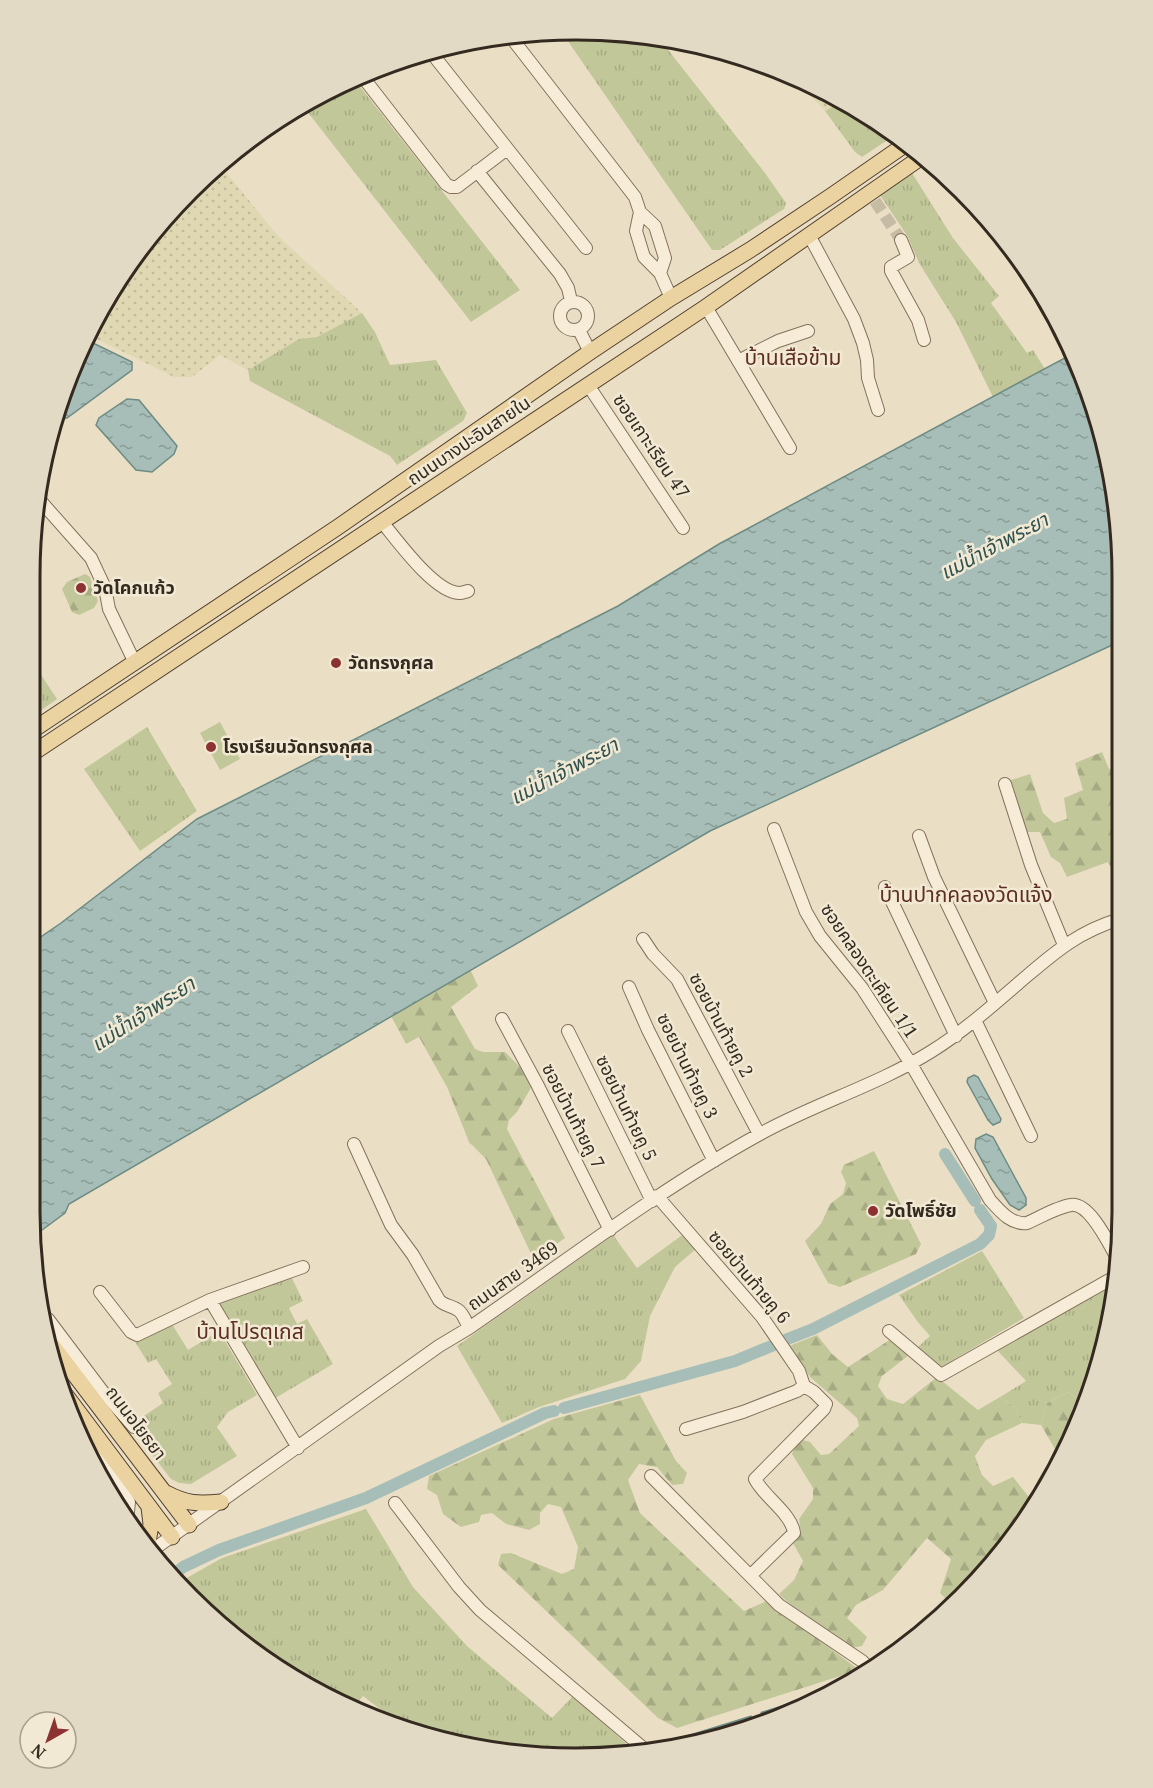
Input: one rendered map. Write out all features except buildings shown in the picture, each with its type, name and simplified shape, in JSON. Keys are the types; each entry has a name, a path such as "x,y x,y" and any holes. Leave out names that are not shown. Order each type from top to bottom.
{"main road":[{"name":"ถนนบางปะอินสายใน","path":"41,725 338,527 671,298 750,250 899,149"},
{"name":"ถนนบางปะอินสายใน","path":"41,748 706,307 809,235 872,197 916,162"},
{"path":"526,396 540,417"},
{"name":"ถนนอโยธยา","path":"61,1357 189,1525"},
{"path":"80,1414 172,1537"},
{"path":"163,1491 181,1501 221,1502"},
{"path":"148,1504 152,1524 150,1536"}],"street":[{"path":"516,44 635,197 640,212 636,231 644,257 660,273 671,298"},
{"path":"437,59 586,248"},
{"path":"367,83 446,184 451,187 457,187 507,149"},
{"path":"477,171 560,274 568,288 570,301"},
{"path":"640,212 656,226 665,258 660,273"},
{"path":"809,235 855,319 863,343 868,378 878,410"},
{"path":"901,240 909,257 891,267 891,270 918,320 924,340"},
{"path":"570,301 578,302 586,309 587,323 579,330 569,330 563,323 561,310 570,301"},
{"path":"706,307 790,448"},
{"path":"579,330 591,352"},
{"path":"738,361 778,341 808,331"},
{"name":"ซอยเกาะเรียน 47","path":"588,385 683,528"},
{"path":"45,505 91,558 105,588 109,609 135,663"},
{"path":"382,522 419,567 434,580 448,590 458,593 468,591"},
{"path":"1005,784 1031,865 1064,945"},
{"name":"ซอยคลองตะเคียน 1/1","path":"774,829 806,912 820,936 862,988 911,1064 990,1200 1004,1215 1020,1224 1065,1206 1079,1205 1094,1221 1111,1248"},
{"path":"919,837 934,877 995,1003"},
{"path":"885,887 956,1036"},
{"name":"ถนนสาย 3469","path":"158,1547 439,1346 469,1328 655,1198 759,1134 911,1064 956,1036 1064,945 1100,925 1112,921"},
{"name":"ซอยบ้านท้ายคู 2","path":"644,939 653,954 677,979 759,1134"},
{"name":"ซอยบ้านท้ายคู 3","path":"629,987 648,1030 714,1161"},
{"name":"ซอยบ้านท้ายคู 7","path":"502,1019 610,1230"},
{"path":"975,1020 1031,1136"},
{"name":"ซอยบ้านท้ายคู 5","path":"568,1031 655,1198"},
{"path":"354,1144 392,1225 413,1255 439,1300 443,1305 461,1312 469,1328"},
{"name":"ซอยบ้านท้ายคู 6","path":"655,1198 762,1317 800,1371 804,1386"},
{"path":"100,1292 131,1332 137,1335 210,1300 303,1267"},
{"path":"889,1331 941,1375 1108,1281"},
{"path":"210,1300 297,1448"},
{"path":"53,1326 103,1392 134,1426"},
{"path":"686,1429 743,1412 797,1391 804,1386 826,1404 824,1409 755,1479 760,1488 793,1524 794,1533 751,1575"},
{"path":"109,1473 125,1495 129,1506"},
{"path":"651,1476 779,1605 865,1663"},
{"path":"395,1503 459,1587 480,1610 638,1744"}],"shaded area":[{"path":"807,93 833,106 825,111"},
{"path":"226,172 278,236 362,313 317,337 299,339 248,370 220,355 192,377 174,377 96,339 112,308 151,250 197,197"}],"green space":[{"path":"567,40 612,42 667,49 786,203 784,209 720,250 712,250"},
{"path":"360,86 520,290 471,322 308,113"},
{"path":"833,106 887,140 862,157 855,152 825,111"},
{"path":"908,173 912,173 953,238 999,296 991,303 1027,353 1033,350 1045,369 993,397 956,322 919,263 908,237 880,195"},
{"path":"362,313 375,332 390,365 436,360 467,413 463,421 397,465 390,456 250,381 248,370 299,339 317,337"},
{"path":"85,574 90,577 98,601 94,608 79,615 72,612 62,589 67,582"},
{"path":"41,675 57,699 41,710"},
{"path":"220,722 240,759 220,770 200,733"},
{"path":"147,727 197,811 140,851 84,769"},
{"path":"1102,752 1109,769 1112,768 1112,870 1108,862 1067,877 1060,863 1051,857 1040,832 1027,832 1011,780 1030,774 1043,813 1054,823 1067,819 1064,798 1083,790 1075,763"},
{"path":"470,969 478,986 451,1007 475,1049 483,1052 505,1052 520,1067 532,1086 517,1112 509,1120 507,1129 565,1238 534,1260 486,1159 469,1142 447,1087 419,1037 406,1044 391,1016"},
{"path":"874,1151 921,1244 916,1254 840,1287 828,1283 805,1241 821,1224 830,1204 843,1194 846,1183 841,1172 844,1165"},
{"path":"685,1233 696,1249 675,1267 650,1316 641,1361 625,1379 539,1407 502,1423 457,1346 613,1235 637,1268"},
{"path":"982,1251 1024,1318 943,1366 937,1365 917,1348 930,1336 899,1295"},
{"path":"291,1276 303,1301 289,1308 297,1324 307,1319 333,1364 272,1400 219,1305 224,1298"},
{"path":"1107,1286 1094,1350 1079,1399 1068,1392 1047,1403 1041,1425 1022,1423 1015,1408 1000,1397 1026,1381 996,1349"},
{"path":"170,1321 188,1350 219,1331 257,1395 228,1412 217,1427 237,1456 191,1484 179,1483 171,1479 135,1433 135,1422 163,1403 158,1393 172,1384 156,1359 148,1363 134,1340"},
{"path":"817,1335 832,1354 848,1367 891,1339 909,1355 882,1376 878,1386 887,1399 903,1404 937,1377 978,1410 1000,1397 1015,1408 1022,1423 986,1440 975,1456 982,1475 993,1486 1013,1477 1029,1498 1002,1538 946,1599 940,1593 951,1559 927,1538 883,1590 856,1605 847,1618 867,1637 862,1646 852,1648 792,1606 779,1594 794,1580 803,1561 793,1543 801,1533 799,1519 813,1499 813,1488 792,1454 794,1447 803,1440 810,1442 821,1455 829,1454 859,1426 857,1418 810,1377 789,1346"},
{"path":"1068,1392 1079,1399 1056,1451 1041,1425 1047,1403"},
{"path":"640,1395 676,1461 687,1473 683,1484 672,1485 657,1467 639,1464 628,1480 640,1513 744,1611 769,1600 856,1668 848,1674 677,1728 658,1718 498,1565 501,1554 511,1553 562,1574 574,1569 578,1547 561,1507 548,1504 540,1513 540,1524 529,1530 506,1524 492,1513 481,1515 479,1522 461,1527 443,1514 437,1495 427,1489 429,1476 554,1419"},
{"path":"366,1509 413,1587 467,1646 552,1718 573,1696 627,1745 576,1748 507,1743 472,1737 404,1719 383,1711 363,1696 359,1701 308,1676 250,1637 186,1578 222,1558"}],"water":[{"path":"94,343 132,362 132,370 65,418 69,404"},
{"name":"แม่น้ำเจ้าพระยา","path":"1066,357 1084,404 1094,438 1108,507 1111,541 1112,645 710,831 69,1204 65,1213 42,1230 41,937 197,819 618,606 719,544"},
{"path":"127,399 139,400 177,446 174,454 152,472 136,470 96,425 99,418"},
{"path":"974,1075 978,1077 1001,1119 1000,1122 993,1125 988,1120 967,1082 968,1078"},
{"path":"986,1134 993,1137 1026,1198 1026,1205 1019,1210 1010,1205 975,1148 976,1139"}],"waterway":[{"path":"945,1154 975,1201"},
{"path":"785,1340 813,1329 980,1244 989,1235 991,1226 980,1210"},
{"path":"564,1408 735,1361 774,1345"},
{"path":"179,1571 219,1550 366,1498 545,1413 554,1411"},
{"path":"762,1713 783,1706"},
{"path":"704,1732 751,1717"}],"tunnel":[{"path":"875,201 901,240"}],"place":[{"name":"วัดโคกแก้ว","path":"81,588"},
{"name":"วัดทรงกุศล","path":"336,663"},
{"name":"โรงเรียนวัดทรงกุศล","path":"211,747"},
{"name":"วัดโพธิ์ชัย","path":"873,1211"}],"district":[{"name":"บ้านเสือข้าม","path":"793,358"},
{"name":"บ้านปากคลองวัดแจ้ง","path":"966,895"},
{"name":"บ้านโปรตุเกส","path":"250,1332"}]}
